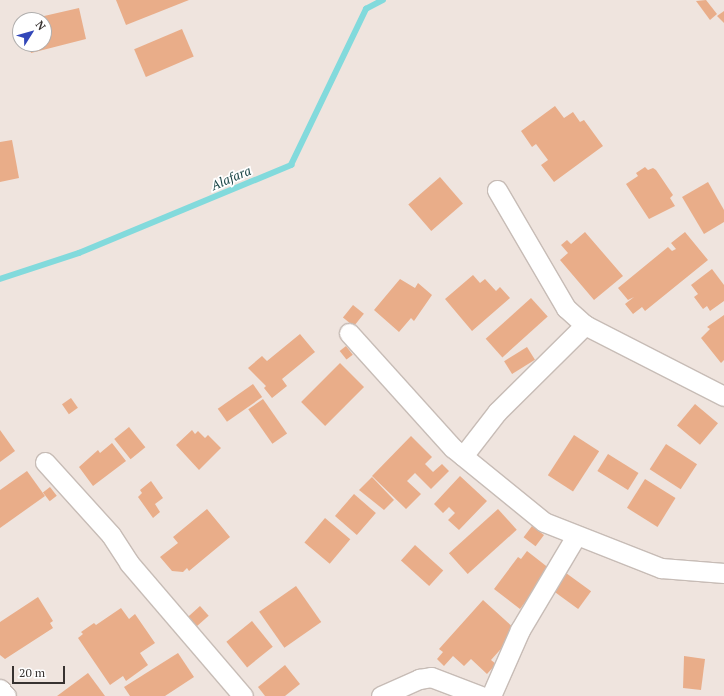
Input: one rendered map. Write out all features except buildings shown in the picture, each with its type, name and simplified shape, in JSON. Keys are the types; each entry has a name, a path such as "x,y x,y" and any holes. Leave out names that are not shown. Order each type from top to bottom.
{"street":[{"path":"497,190 566,308 585,325 724,396"},
{"path":"463,456 497,412 585,325"},
{"path":"349,333 463,456 544,522 576,536 661,568 724,573"},
{"path":"45,462 111,535 129,563 243,696"},
{"path":"491,696 520,630 576,536"},
{"path":"381,696 419,679 431,677 480,696"},
{"path":"0,689 6,696"}],"waterway":[{"name":"Alafara","path":"0,279 79,253 291,165 366,9 383,0"}]}
